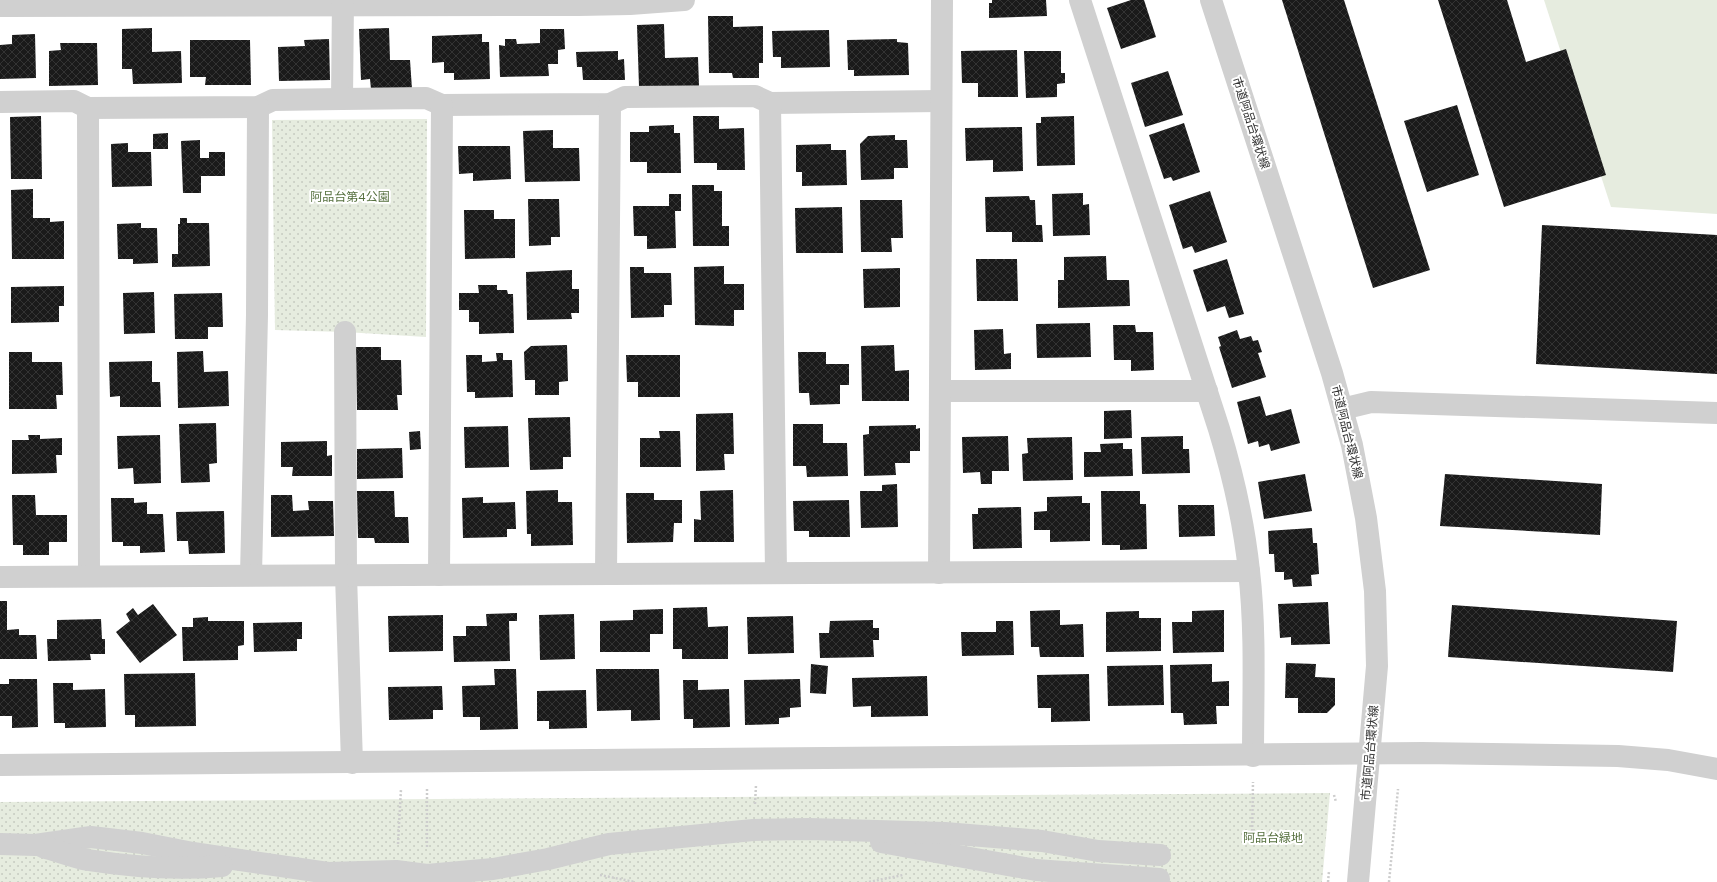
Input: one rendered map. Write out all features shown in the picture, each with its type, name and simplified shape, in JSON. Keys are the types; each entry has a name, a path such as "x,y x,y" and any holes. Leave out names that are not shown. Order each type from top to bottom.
{"street":[{"path":"0,6 343,3 579,5 630,4 684,0"},
{"path":"939,573 942,0"},
{"path":"1080,0 1207,391 1237,494 1250,571 1253,627 1253,756"},
{"name":"市道阿品台環状線","path":"1211,0 1332,373 1352,445 1366,518 1375,591 1377,666 1358,882"},
{"path":"342,99 343,3"},
{"path":"0,102 74,101 88,108 258,107 273,100 426,98 442,105 610,104 625,97 755,96 770,103 941,101"},
{"path":"770,103 776,573"},
{"path":"606,574 610,104"},
{"path":"439,575 442,105"},
{"path":"251,576 257,315 258,107"},
{"path":"88,108 89,576"},
{"path":"345,332 346,575 352,763"},
{"path":"940,391 1207,391"},
{"path":"1342,409 1372,402 1717,413"},
{"path":"0,577 1250,571"},
{"path":"0,765 1430,754 1618,756 1668,760 1717,769"},
{"path":"809,829 1036,870 1159,879"},
{"path":"0,856 35,845 91,837 142,843 257,863 328,873 396,871 427,875 492,869 548,859 609,844 753,830 809,829 946,833 1042,841 1098,851 1160,855"},
{"path":"0,844 35,845"}],"path":[{"path":"396,871 403,762"},
{"path":"427,762 427,875"},
{"path":"1252,839 1253,781"},
{"path":"1389,882 1398,789"}],"green space":[{"path":"1544,0 1717,0 1717,214 1611,207"},
{"name":"阿品台第4公園","path":"427,119 426,337 345,332 275,330 272,120"},
{"name":"阿品台緑地","path":"1330,793 1322,882 0,882 0,802"}],"building":[{"path":"992,0 1046,0 1047,16 989,18 989,3 992,3"},
{"path":"1131,0 1144,0 1156,37 1121,49 1107,8"},
{"path":"1282,0 1344,0 1430,270 1373,288"},
{"path":"1438,0 1507,0 1526,62 1566,49 1606,175 1504,207"},
{"path":"708,16 733,16 733,27 763,26 763,63 759,63 759,78 733,78 732,73 709,73"},
{"path":"664,24 665,58 698,57 699,86 639,87 637,25"},
{"path":"152,28 152,52 181,51 182,83 133,84 132,69 122,69 122,29"},
{"path":"389,28 390,60 410,60 412,89 371,89 370,79 361,80 359,29"},
{"path":"540,29 564,29 565,49 558,50 558,64 548,64 549,76 500,77 499,45 505,46 505,39 516,39 517,44 540,43"},
{"path":"829,30 830,67 781,68 781,57 773,57 772,31"},
{"path":"35,34 36,78 0,79 0,45 12,44 12,35"},
{"path":"482,34 482,42 489,42 490,79 454,80 454,73 444,73 444,62 432,63 432,36"},
{"path":"329,39 330,80 279,81 278,47 305,46 304,40"},
{"path":"897,39 897,42 908,43 909,75 854,76 854,70 848,70 847,40"},
{"path":"190,40 250,40 251,85 205,85 206,77 190,77"},
{"path":"60,43 97,43 98,85 49,86 49,51 61,50"},
{"path":"1017,50 1018,97 978,97 978,83 962,83 961,51"},
{"path":"618,51 618,60 624,59 625,80 583,80 582,67 577,67 576,52"},
{"path":"1024,51 1061,51 1061,73 1065,73 1065,83 1057,84 1057,97 1026,98"},
{"path":"1168,71 1183,115 1145,127 1131,83"},
{"path":"1457,105 1479,175 1427,192 1404,121"},
{"path":"41,116 42,179 11,179 10,117"},
{"path":"693,116 719,116 719,129 744,128 745,170 717,170 717,163 694,163"},
{"path":"1074,116 1075,165 1037,166 1036,123 1041,123 1041,117"},
{"path":"1184,123 1200,172 1173,181 1171,177 1164,179 1149,135"},
{"path":"674,125 674,133 680,133 681,173 647,173 647,162 630,162 630,132 649,132 649,126"},
{"path":"1022,127 1023,171 993,172 993,160 966,161 965,128"},
{"path":"553,130 553,148 579,148 580,181 525,182 523,131"},
{"path":"168,133 168,149 153,149 153,134"},
{"path":"895,135 895,140 907,140 908,168 894,168 894,179 861,180 860,144 868,136"},
{"path":"200,140 200,158 209,158 209,152 225,152 225,176 201,176 201,193 183,193 181,141"},
{"path":"128,143 128,152 151,152 152,186 112,187 111,144"},
{"path":"831,144 831,150 846,150 847,185 802,186 802,172 796,172 796,145"},
{"path":"458,146 510,146 511,179 473,181 473,173 459,174"},
{"path":"692,185 714,185 714,191 722,191 722,226 729,226 729,246 693,246"},
{"path":"33,189 33,218 50,218 50,222 64,221 64,259 12,259 11,190"},
{"path":"1210,191 1227,242 1195,253 1192,246 1183,249 1169,205"},
{"path":"1083,193 1083,205 1089,204 1090,235 1053,236 1052,194"},
{"path":"669,194 681,194 681,211 675,211 676,248 647,249 647,236 634,236 633,206 669,206"},
{"path":"1029,196 1030,200 1035,200 1036,225 1042,225 1043,242 1012,242 1012,232 986,232 985,197"},
{"path":"528,199 559,199 560,237 551,237 551,245 529,246"},
{"path":"860,200 902,200 903,238 891,238 892,252 861,252"},
{"path":"842,207 843,253 796,253 795,208"},
{"path":"464,210 494,210 494,219 515,219 515,258 465,259"},
{"path":"180,218 187,218 187,223 209,223 210,266 172,267 172,254 178,254 178,224 180,224"},
{"path":"141,223 141,228 157,228 158,263 133,264 133,259 118,259 117,224"},
{"path":"1542,225 1717,235 1717,374 1536,364"},
{"path":"1106,256 1107,280 1129,280 1130,306 1058,308 1058,280 1064,280 1064,257"},
{"path":"976,259 1017,259 1018,301 977,301"},
{"path":"1227,259 1244,314 1229,318 1225,306 1207,312 1193,270"},
{"path":"724,266 724,284 744,284 744,310 734,310 734,326 695,325 694,267"},
{"path":"630,267 644,267 644,273 671,273 672,305 664,305 664,317 631,318"},
{"path":"900,268 900,307 864,308 863,269"},
{"path":"572,270 572,289 579,289 579,313 571,313 572,319 527,320 526,272"},
{"path":"478,285 497,285 497,290 507,290 508,294 513,294 514,333 479,334 479,322 469,322 469,310 459,310 459,293 479,293"},
{"path":"64,286 64,306 59,306 59,322 11,323 11,287"},
{"path":"154,292 155,333 124,334 123,293"},
{"path":"222,293 223,327 208,327 208,339 175,339 174,294"},
{"path":"1090,323 1091,357 1037,358 1036,324"},
{"path":"1113,325 1135,325 1136,332 1153,332 1154,370 1131,371 1131,360 1114,360"},
{"path":"1003,329 1004,354 1011,353 1011,369 975,370 974,330"},
{"path":"1237,330 1240,339 1251,336 1253,341 1258,340 1262,352 1258,353 1266,377 1232,388 1219,347 1221,346 1218,337"},
{"path":"567,345 568,381 559,382 559,395 535,395 535,380 525,380 524,352 531,346"},
{"path":"894,345 895,371 909,370 909,401 862,401 861,346"},
{"path":"356,347 381,347 381,360 401,360 402,395 397,395 398,410 357,410"},
{"path":"203,351 204,372 228,371 229,406 178,408 177,352"},
{"path":"9,352 32,352 32,362 62,362 63,395 56,395 57,409 9,409"},
{"path":"798,352 826,352 826,364 849,364 849,385 840,385 840,404 810,405 809,393 799,393"},
{"path":"496,353 503,353 503,360 512,360 513,397 475,398 475,392 467,392 466,355 482,355 482,362 497,361"},
{"path":"626,355 680,355 680,397 638,397 638,382 627,382"},
{"path":"152,361 152,382 160,382 161,407 120,407 120,396 110,397 109,362"},
{"path":"1260,396 1266,416 1291,409 1300,443 1271,451 1269,444 1259,447 1258,441 1248,444 1237,402"},
{"path":"1131,410 1132,438 1104,439 1104,411"},
{"path":"733,413 734,454 724,454 725,470 696,471 696,414"},
{"path":"570,417 571,457 563,457 563,469 530,470 528,418"},
{"path":"216,423 217,463 209,464 210,482 181,483 179,424"},
{"path":"793,424 823,424 823,443 847,443 848,476 807,477 806,466 793,466"},
{"path":"916,425 916,429 920,428 920,451 910,451 910,463 895,463 896,475 864,476 863,435 869,434 869,426"},
{"path":"508,426 509,467 465,468 464,427"},
{"path":"420,431 421,449 410,450 409,432"},
{"path":"659,431 680,431 681,467 640,467 640,438 660,438"},
{"path":"28,435 40,435 40,439 62,438 62,455 56,455 57,473 12,474 12,440 29,440"},
{"path":"160,435 161,483 134,484 133,468 118,469 117,436"},
{"path":"1008,436 1009,471 992,471 992,484 981,484 980,472 963,473 962,437"},
{"path":"1183,436 1183,449 1189,449 1190,473 1142,474 1141,437"},
{"path":"1072,437 1073,480 1023,481 1022,454 1028,453 1027,438"},
{"path":"327,441 327,456 332,455 332,476 292,476 293,467 281,467 281,442"},
{"path":"1123,443 1123,449 1132,449 1133,476 1084,477 1084,452 1101,452 1100,444"},
{"path":"402,448 403,478 357,479 357,449"},
{"path":"1305,474 1312,511 1264,519 1258,482"},
{"path":"1445,474 1602,484 1600,535 1440,526"},
{"path":"897,484 898,527 861,528 860,491 882,491 882,485"},
{"path":"558,490 558,502 572,502 573,545 531,546 531,534 527,534 526,491"},
{"path":"733,490 734,542 694,542 694,519 701,520 700,491"},
{"path":"357,491 394,491 395,517 408,517 409,543 375,543 374,538 358,538"},
{"path":"1101,491 1140,491 1140,504 1146,504 1147,549 1120,550 1120,545 1102,545"},
{"path":"626,493 654,493 654,500 682,500 682,523 674,523 673,542 627,543"},
{"path":"12,495 35,495 36,515 67,515 67,542 49,542 49,555 23,555 23,545 13,545"},
{"path":"271,495 292,495 293,511 309,510 308,501 333,501 334,536 271,537"},
{"path":"1082,496 1082,503 1090,503 1090,541 1050,542 1050,530 1034,530 1034,512 1047,511 1047,497"},
{"path":"483,497 483,503 515,502 516,529 507,529 507,537 463,538 462,498"},
{"path":"111,498 134,498 134,503 147,502 147,514 163,514 165,552 140,553 140,546 123,546 123,542 112,542"},
{"path":"849,500 850,537 809,537 809,531 794,531 793,501"},
{"path":"1178,505 1214,505 1215,536 1179,537"},
{"path":"1021,507 1022,548 973,549 972,514 978,514 978,508"},
{"path":"224,511 225,553 189,554 188,541 177,541 176,512"},
{"path":"1312,528 1313,543 1317,543 1319,574 1311,575 1312,586 1293,587 1292,579 1284,580 1284,572 1275,572 1274,554 1269,554 1268,531"},
{"path":"0,601 7,601 7,630 19,629 19,635 36,635 37,659 0,659"},
{"path":"1328,602 1330,644 1291,645 1291,637 1280,638 1278,604"},
{"path":"153,604 177,635 140,663 116,632 130,621 126,614 133,608 138,615"},
{"path":"1452,605 1677,621 1673,672 1448,657"},
{"path":"707,607 708,627 728,626 728,659 682,659 682,649 673,649 673,608"},
{"path":"663,609 663,634 650,634 650,652 600,652 600,621 633,620 633,610"},
{"path":"1060,610 1060,625 1083,624 1084,657 1040,657 1039,647 1031,647 1030,611"},
{"path":"1224,610 1224,652 1173,653 1172,622 1192,622 1192,611"},
{"path":"1139,611 1139,618 1161,618 1161,651 1106,652 1106,612"},
{"path":"517,613 517,621 509,621 510,661 454,662 453,636 466,636 466,626 487,626 486,614"},
{"path":"574,614 575,659 540,660 539,615"},
{"path":"443,615 443,651 389,652 388,616"},
{"path":"793,616 794,653 748,654 747,617"},
{"path":"208,617 208,621 244,621 244,645 238,646 238,660 183,661 182,627 193,627 193,618"},
{"path":"101,619 102,639 105,639 105,654 90,654 91,660 48,661 47,639 57,639 57,620"},
{"path":"873,620 873,628 879,628 879,640 873,640 874,657 820,658 819,633 829,633 830,621"},
{"path":"996,621 1013,621 1014,655 962,656 961,632 996,632"},
{"path":"302,622 302,639 297,639 297,651 254,652 253,623"},
{"path":"1286,663 1316,664 1315,677 1335,678 1335,705 1327,713 1298,713 1298,698 1285,698"},
{"path":"811,664 828,666 826,694 810,693"},
{"path":"1212,664 1212,682 1229,681 1229,706 1216,706 1217,724 1184,725 1183,713 1171,713 1170,665"},
{"path":"1163,665 1164,705 1108,706 1107,666"},
{"path":"494,669 516,669 518,729 480,730 480,717 463,717 462,686 495,685"},
{"path":"596,669 659,669 660,720 631,721 631,710 597,711"},
{"path":"195,673 196,726 135,727 135,715 125,715 124,674"},
{"path":"1089,674 1090,721 1051,722 1051,708 1038,708 1037,675"},
{"path":"927,676 928,716 871,717 871,706 853,707 852,678"},
{"path":"9,679 37,679 38,727 12,728 12,716 0,716 0,684 9,684"},
{"path":"800,679 801,707 790,708 790,717 779,718 779,724 745,725 744,680"},
{"path":"683,680 698,680 698,690 729,689 730,727 693,728 693,719 684,719"},
{"path":"53,683 73,683 73,690 105,689 106,727 65,728 65,723 54,723"},
{"path":"442,686 443,710 433,710 433,719 389,720 388,687"},
{"path":"586,690 587,728 549,729 549,721 537,721 537,691"}]}
